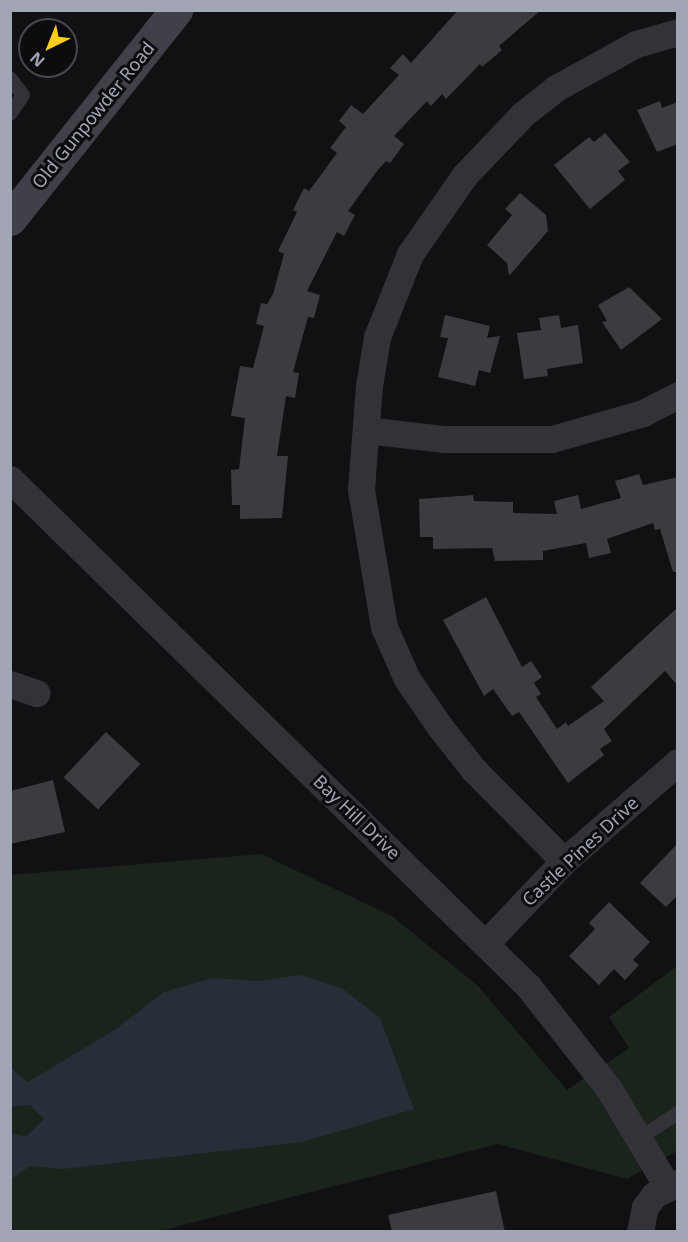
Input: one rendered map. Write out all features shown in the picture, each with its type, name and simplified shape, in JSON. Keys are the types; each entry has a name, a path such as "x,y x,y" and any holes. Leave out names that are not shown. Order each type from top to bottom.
{"main road":[{"name":"Old Gunpowder Road","path":"10,219 176,10"}],"street":[{"path":"564,861 474,770 407,679 384,627 366,537 361,489 377,337 392,293 410,254 465,175 523,114 556,88 636,44 678,32"},
{"path":"366,430 444,439 552,439 643,413 678,395"},
{"name":"Bay Hill Drive","path":"10,478 486,943 574,1041 672,1184"},
{"name":"Castle Pines Drive","path":"486,943 564,861 678,762"},
{"path":"640,1232 645,1207 672,1184"}],"lane":[{"path":"10,78 23,95 10,114"},
{"path":"641,1137 678,1113"}],"shaded area":[{"path":"261,854 392,916 478,986 567,1090 629,1048 609,1017 677,966 677,1151 627,1179 498,1144 160,1231 11,1232 11,875"},
{"path":"300,975 343,989 380,1018 414,1109 302,1142 63,1169 30,1166 11,1179 11,1133 26,1137 44,1119 30,1105 11,1107 11,1068 28,1082 116,1029 164,992 213,978 258,981"}],"building":[{"path":"458,10 541,10 499,46 502,50 482,67 480,64 446,99 442,94 431,106 427,101 394,136 404,144 390,163 386,161 377,171 348,211 355,215 344,236 337,232 307,291 320,295 314,318 308,317 293,372 299,373 295,398 286,396 277,456 288,456 282,518 240,519 240,505 232,505 231,470 239,469 245,418 231,416 240,366 253,368 264,326 256,324 261,303 267,304 273,294 284,254 278,251 297,212 293,210 304,188 309,191 337,153 330,148 346,127 339,121 351,105 363,114 399,75 390,68 403,54 411,63"},
{"path":"660,101 662,108 678,102 678,144 657,152 637,110"},
{"path":"605,133 630,162 618,171 625,180 590,209 554,165 589,137 594,142"},
{"path":"520,193 546,215 548,231 509,276 507,263 487,245 512,215 505,209"},
{"path":"629,287 662,319 621,350 602,322 607,321 598,305"},
{"path":"445,315 490,326 487,338 500,336 490,373 479,370 475,386 438,377 448,338 440,337"},
{"path":"559,315 561,328 578,325 583,363 547,369 548,376 524,379 517,333 541,330 539,318"},
{"path":"639,474 643,485 678,477 678,572 673,572 660,529 655,530 653,523 607,539 611,553 589,558 586,543 543,551 543,560 495,561 492,548 433,549 433,537 420,537 419,499 473,495 474,501 513,502 513,513 557,514 554,501 578,495 581,509 621,498 615,481"},
{"path":"486,597 522,667 531,661 542,677 534,683 541,694 536,697 557,729 566,722 568,726 604,701 591,687 678,607 678,686 665,671 604,729 612,741 600,749 604,755 568,783 519,712 512,716 493,689 484,696 443,620"},
{"path":"106,732 140,764 98,809 64,777"},
{"path":"53,780 65,832 10,844 10,791"},
{"path":"678,843 678,895 666,907 640,883"},
{"path":"609,902 650,942 633,960 639,965 625,980 614,969 599,985 569,956 595,929 589,923"},
{"path":"496,1191 505,1232 392,1232 388,1215"}]}
